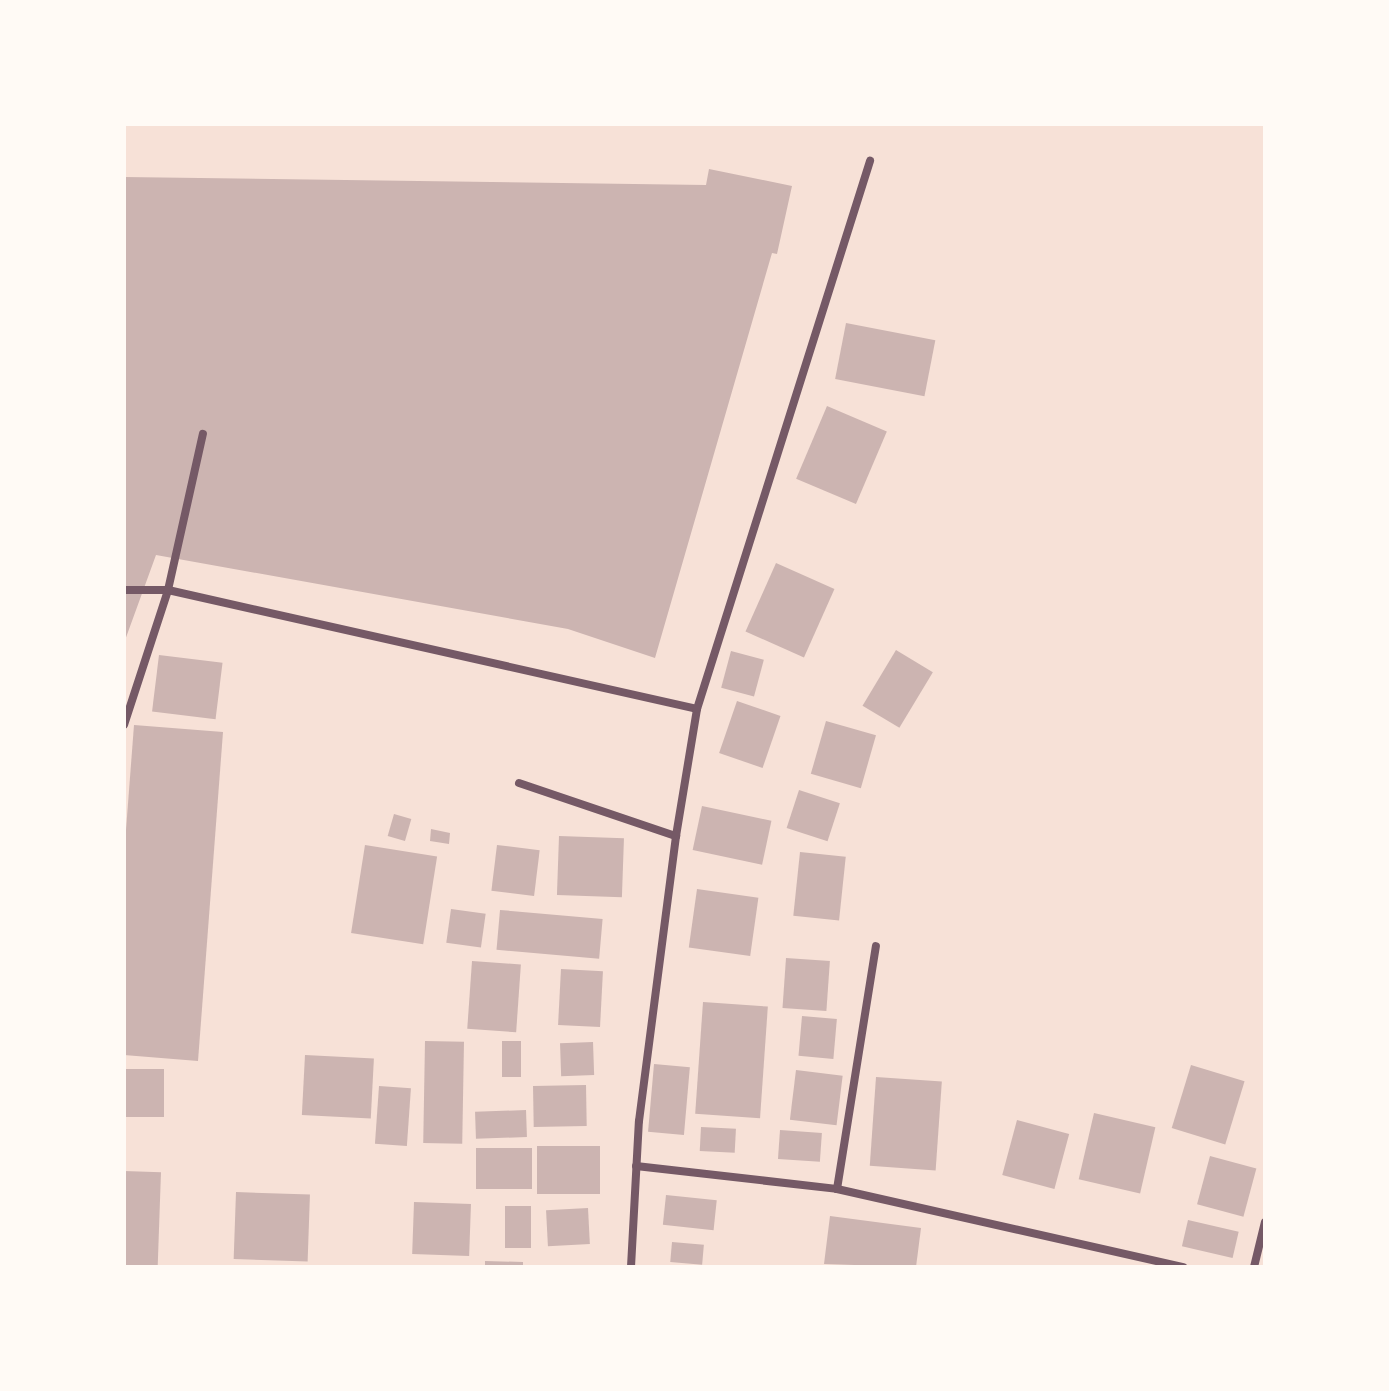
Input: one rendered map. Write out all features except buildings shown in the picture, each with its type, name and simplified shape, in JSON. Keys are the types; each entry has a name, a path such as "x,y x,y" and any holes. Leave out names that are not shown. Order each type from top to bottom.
{"street":[{"path":"631,1267 636,1166 676,836 697,709 870,161"},
{"path":"124,725 168,590 203,434"},
{"path":"124,590 168,590 697,709"},
{"path":"519,783 676,836"},
{"path":"837,1189 876,946"},
{"path":"636,1166 837,1189 1183,1267"},
{"path":"1254,1267 1265,1222"}]}
